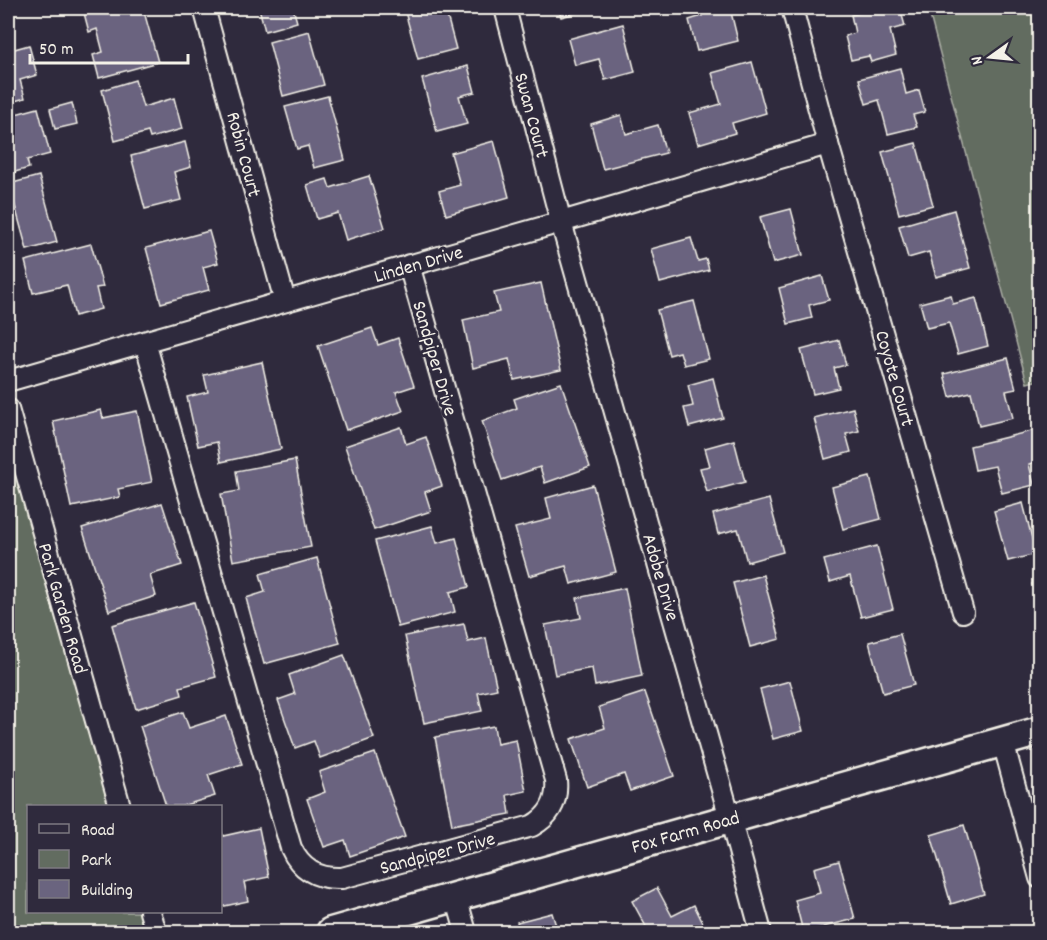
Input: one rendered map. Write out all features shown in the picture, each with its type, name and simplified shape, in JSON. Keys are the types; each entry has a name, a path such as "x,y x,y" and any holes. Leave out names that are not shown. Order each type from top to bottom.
{"street":[{"name":"Robin Court","path":"204,8 285,301"},
{"name":"Swan Court","path":"505,8 561,222"},
{"name":"Coyote Court","path":"792,8 828,144 963,612"},
{"name":"Linden Drive","path":"8,381 828,144"},
{"name":"Adobe Drive","path":"561,222 761,933"},
{"name":"Sandpiper Drive","path":"144,342 291,848 297,860 317,876 329,879 342,878 532,826 550,812 557,791 556,780 409,265"},
{"name":"Park Garden Road","path":"8,409 119,805"},
{"name":"Fox Farm Road","path":"331,933 1040,731"},
{"path":"1003,742 1040,878"},
{"path":"456,897 466,933"},
{"path":"150,913 156,933"}],"green space":[{"path":"928,8 1039,8 1039,380 1027,383"},
{"path":"8,409 120,805 27,805 27,913 150,913 156,932 8,932"}],"building":[{"path":"104,8 143,8 158,62 99,78 93,55 103,52 97,29 89,32 84,13"},
{"path":"259,8 293,8 297,22 265,31"},
{"path":"404,8 453,8 454,10 446,12 456,49 418,59"},
{"path":"558,8 593,8 561,17"},
{"path":"700,8 730,8 738,41 697,51 689,20 702,16"},
{"path":"881,8 900,8 905,26 890,30 896,55 871,62 869,56 851,60 845,36 855,33 851,15"},
{"path":"623,24 635,72 605,80 599,59 575,65 568,39"},
{"path":"309,31 324,85 283,96 269,42"},
{"path":"8,39 11,50 29,45 37,75 20,80 25,98 8,103"},
{"path":"752,62 766,113 732,123 735,133 698,144 689,113 721,104 712,73"},
{"path":"468,66 475,92 459,96 467,124 437,132 422,79"},
{"path":"900,68 906,94 919,90 925,112 913,115 917,127 888,134 879,100 866,104 859,79"},
{"path":"135,80 143,107 174,98 182,129 150,138 148,132 115,141 102,90"},
{"path":"328,96 345,160 314,168 308,146 297,149 285,107"},
{"path":"72,103 77,124 55,129 50,109"},
{"path":"38,108 50,154 27,160 29,168 8,174 8,147 11,146 8,116"},
{"path":"621,115 626,134 658,125 666,153 603,169 591,124"},
{"path":"494,141 509,197 446,215 439,191 460,185 451,153"},
{"path":"185,142 191,167 174,172 181,200 145,209 131,156"},
{"path":"916,143 933,205 899,214 882,152"},
{"path":"39,176 57,242 27,250 9,184"},
{"path":"369,176 385,228 346,240 338,213 317,219 307,185 327,179 330,188"},
{"path":"791,209 803,255 773,263 760,217"},
{"path":"954,210 970,268 936,277 929,252 908,258 899,226"},
{"path":"209,231 218,263 203,267 209,290 161,303 146,248"},
{"path":"691,238 698,261 706,259 709,270 660,283 651,249"},
{"path":"91,244 103,287 96,288 101,309 75,316 67,285 33,293 25,261"},
{"path":"822,276 829,300 809,305 812,318 788,324 779,288"},
{"path":"541,283 561,370 514,380 509,359 473,368 463,320 499,312 494,293"},
{"path":"951,295 953,304 976,298 988,346 958,354 949,323 927,328 920,303"},
{"path":"694,301 709,359 684,365 680,352 669,355 657,310"},
{"path":"372,328 378,345 398,338 414,386 396,392 403,411 346,430 318,346"},
{"path":"839,340 846,365 834,368 839,388 813,394 801,350"},
{"path":"1008,358 1016,389 1006,391 1013,418 979,426 971,392 950,397 944,374"},
{"path":"262,362 281,449 221,462 217,442 198,446 187,397 208,392 204,375"},
{"path":"713,378 723,418 689,427 684,408 693,406 688,385"},
{"path":"561,383 590,467 545,483 540,467 502,480 482,421 517,408 514,399"},
{"path":"853,408 859,431 846,434 851,452 825,459 814,418"},
{"path":"101,410 103,418 137,411 152,482 118,489 120,497 71,507 53,421"},
{"path":"401,427 406,444 426,437 442,486 425,492 431,511 374,530 345,446"},
{"path":"1040,429 1040,461 1029,464 1034,485 1002,493 995,466 975,470 970,446"},
{"path":"734,440 745,482 707,492 700,468 710,466 705,448"},
{"path":"295,460 311,547 233,561 221,494 239,491 236,471"},
{"path":"870,477 881,519 843,529 832,487"},
{"path":"593,485 616,572 571,584 566,566 529,576 515,528 551,519 546,498"},
{"path":"769,499 783,552 747,562 738,529 718,534 713,514"},
{"path":"162,503 182,565 150,575 156,596 109,611 82,528"},
{"path":"1023,503 1036,554 1008,561 994,511"},
{"path":"432,526 437,543 456,538 469,587 450,592 455,612 398,627 375,541"},
{"path":"877,546 893,609 861,617 850,576 830,582 824,560"},
{"path":"317,558 340,643 264,664 246,598 265,592 260,574"},
{"path":"763,575 780,639 750,647 733,583"},
{"path":"1040,582 1040,612 1032,584"},
{"path":"625,588 642,676 595,686 592,668 555,675 545,625 581,618 577,598"},
{"path":"194,602 216,677 180,687 182,695 136,709 112,625"},
{"path":"464,624 468,642 486,638 497,689 478,693 482,711 424,723 405,636"},
{"path":"900,634 914,685 883,693 869,642"},
{"path":"344,655 374,738 320,758 314,741 295,748 278,700 295,694 289,675"},
{"path":"790,681 803,731 773,739 760,689"},
{"path":"645,692 674,776 630,791 624,774 587,787 571,739 605,728 599,707"},
{"path":"183,712 189,728 226,716 242,764 208,775 215,796 185,805 166,805 140,726"},
{"path":"494,726 497,744 516,740 526,791 507,795 510,814 452,825 435,737"},
{"path":"375,753 405,837 350,856 345,840 324,847 307,799 325,792 319,772"},
{"path":"964,825 984,894 951,904 931,835"},
{"path":"259,828 269,877 244,882 248,901 222,907 222,833 223,836"},
{"path":"839,861 855,919 803,932 795,900 820,893 814,868"},
{"path":"657,888 672,916 694,905 706,929 699,932 649,932 632,901"},
{"path":"552,913 558,932 520,932 517,922"}]}
